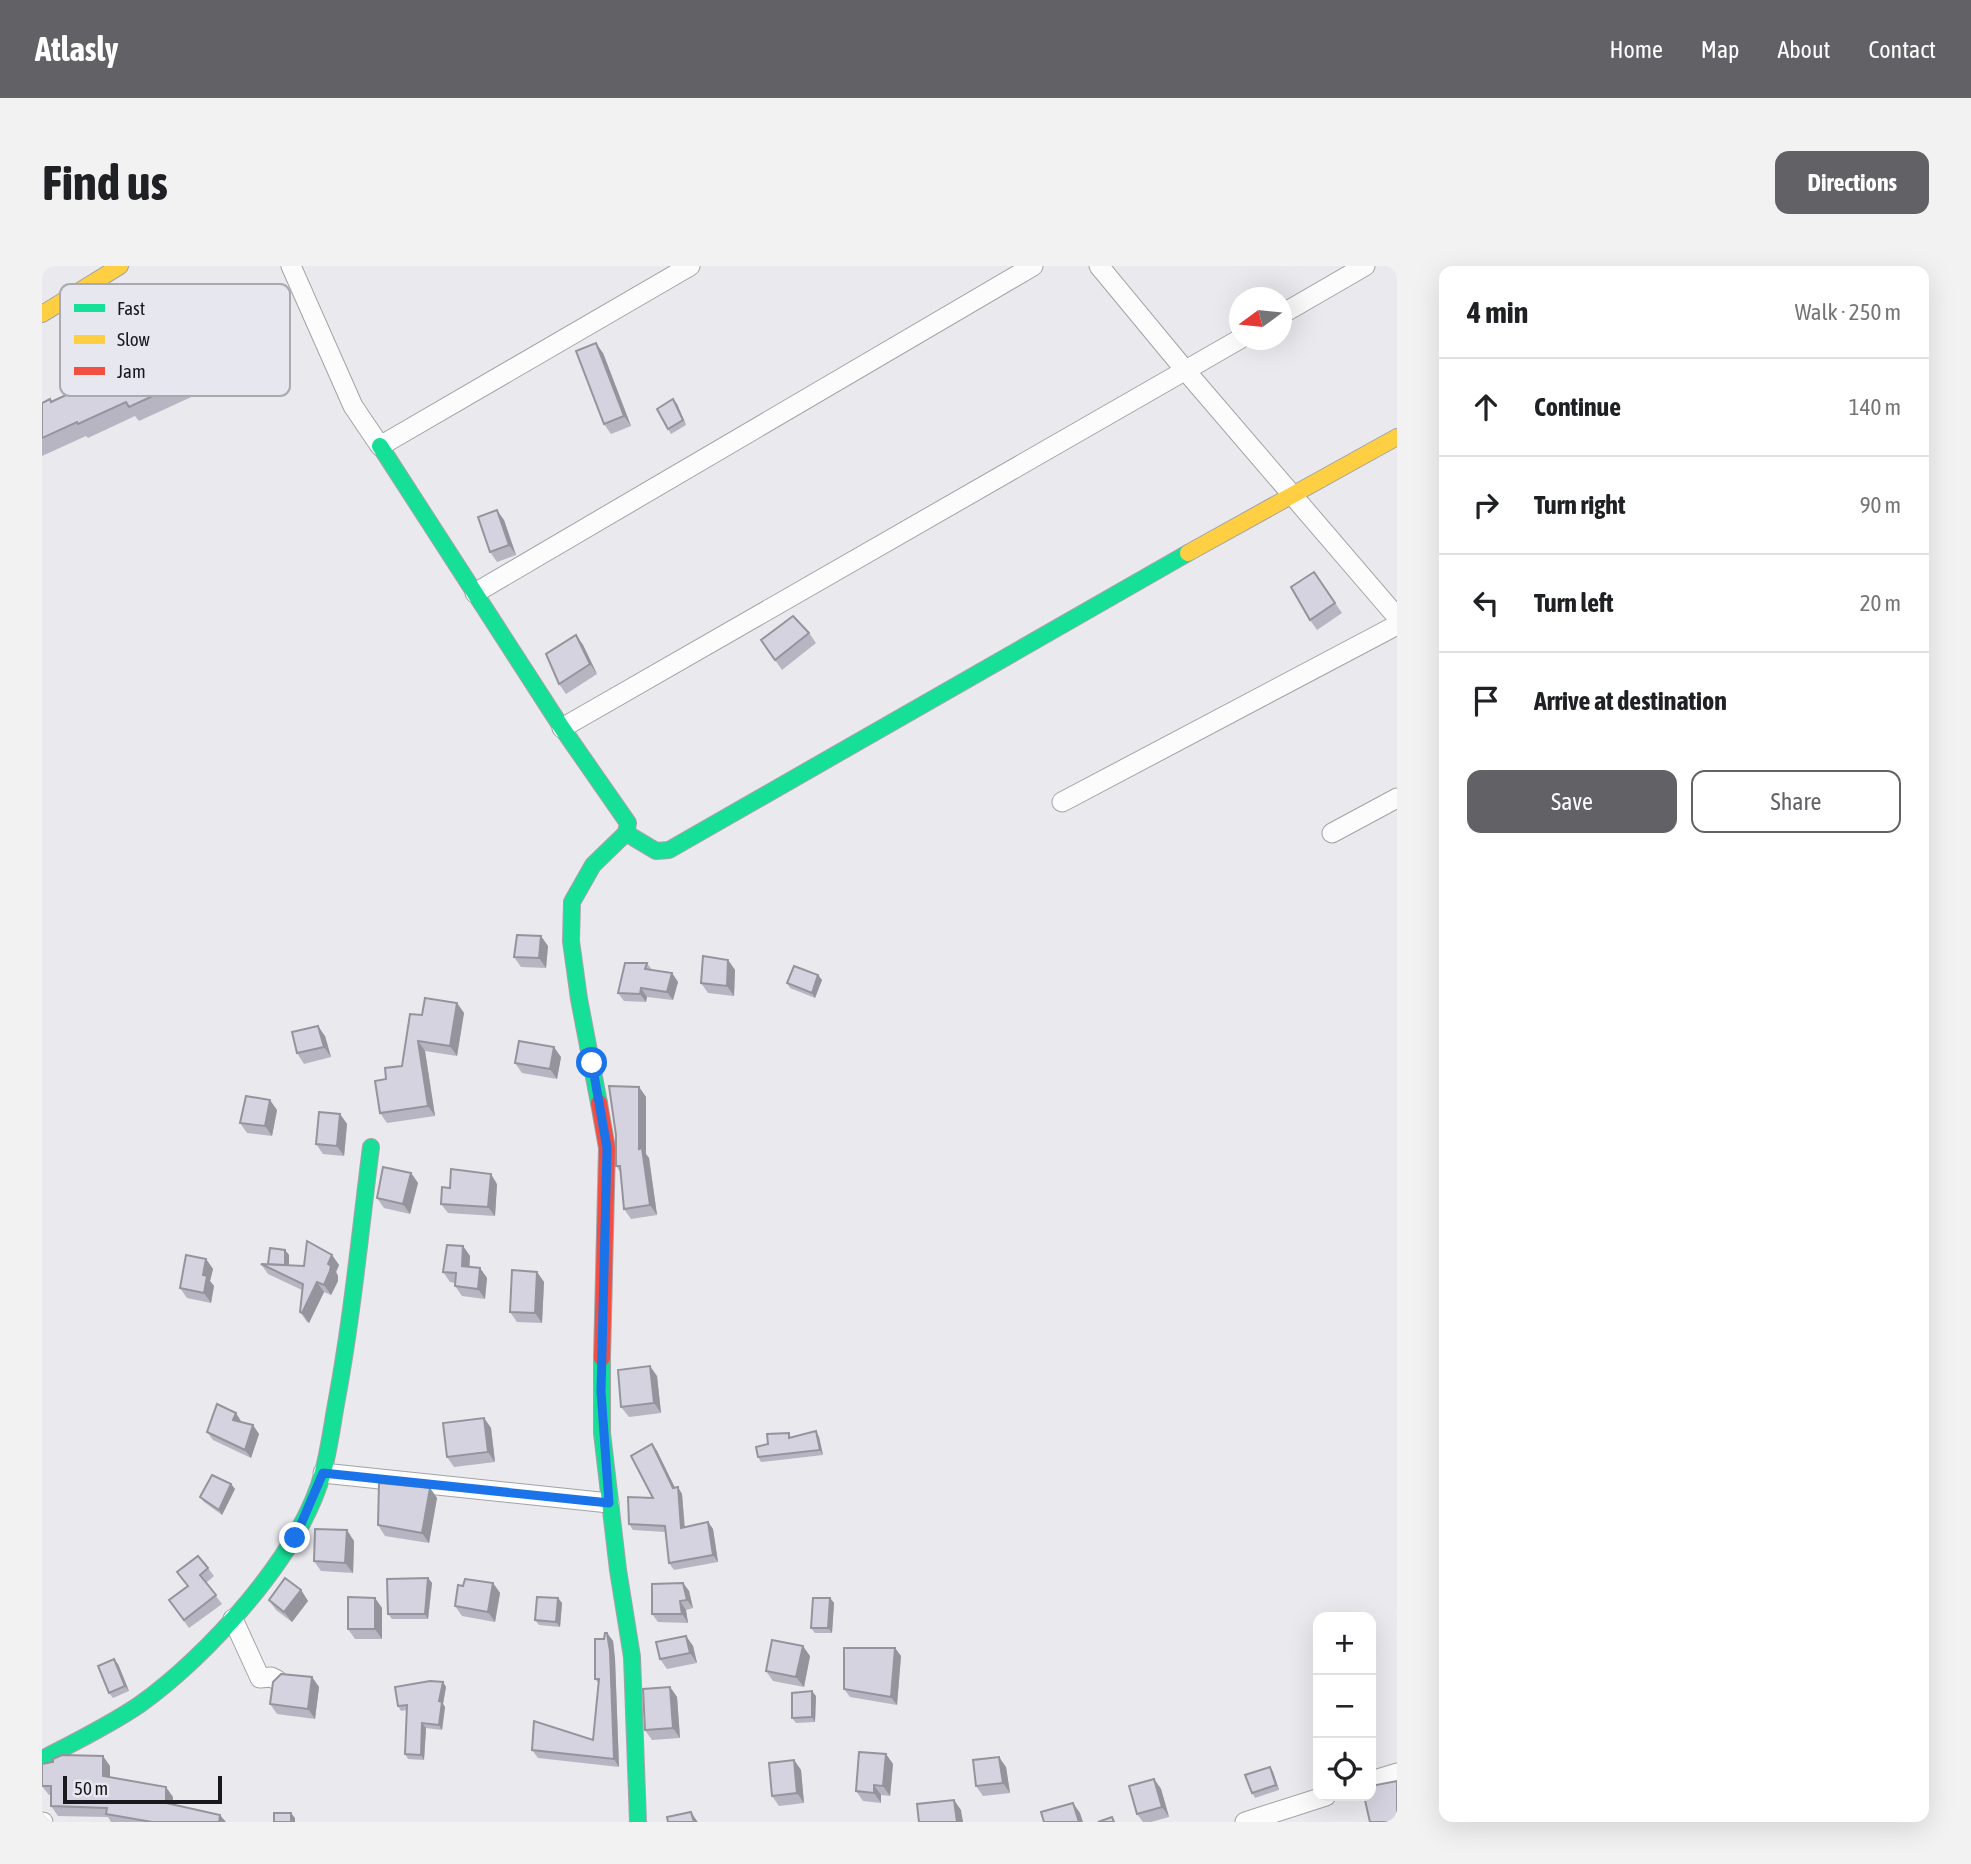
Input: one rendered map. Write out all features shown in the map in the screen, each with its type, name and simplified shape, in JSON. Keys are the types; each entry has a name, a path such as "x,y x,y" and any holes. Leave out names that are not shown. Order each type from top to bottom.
{"street":[{"path":"91,284 120,266"},
{"path":"291,266 353,406 562,728 628,823 626,833 593,865 572,902 571,941 607,1148 601,1392 609,1503 632,1657 638,1822"},
{"path":"380,446 690,266"},
{"path":"475,593 1033,266"},
{"path":"1100,266 1185,370 1397,617"},
{"path":"1292,308 1365,266"},
{"path":"42,314 60,303"},
{"path":"562,728 1229,345"},
{"path":"626,833 656,851 669,850 1291,494 1397,437"},
{"path":"1062,802 1397,625"},
{"path":"1332,833 1397,798"},
{"path":"42,1759 88,1736 140,1704 198,1655 251,1599 295,1538 323,1473 345,1355 372,1147"},
{"path":"323,1473 609,1503"},
{"path":"233,1619 260,1678 271,1677 277,1680"},
{"path":"1376,1779 1397,1773"},
{"path":"1245,1822 1313,1800"}],"building":[{"path":"596,343 624,416 604,424 576,351"},
{"path":"64,396 153,396 129,407 126,402 42,438 42,403 50,399 51,402"},
{"path":"673,399 683,420 668,429 657,409"},
{"path":"497,510 509,545 490,552 478,517"},
{"path":"1314,572 1335,603 1310,620 1291,587"},
{"path":"793,616 809,633 775,660 761,640"},
{"path":"576,635 590,664 559,684 546,654"},
{"path":"517,935 541,936 539,958 514,957"},
{"path":"703,956 728,960 727,986 701,983"},
{"path":"625,963 647,963 645,969 672,973 667,992 641,988 640,994 618,993"},
{"path":"794,966 818,975 812,993 787,983"},
{"path":"425,998 457,1003 450,1046 418,1041 428,1106 380,1113 375,1081 386,1079 385,1068 402,1066 410,1014 422,1015"},
{"path":"318,1026 324,1047 297,1053 292,1032"},
{"path":"519,1041 554,1047 550,1069 515,1063"},
{"path":"609,1086 639,1087 639,1149 642,1148 650,1205 624,1209 620,1166 616,1166 616,1135"},
{"path":"246,1096 270,1100 265,1126 240,1123"},
{"path":"319,1112 340,1114 337,1146 316,1144"},
{"path":"383,1167 411,1173 403,1204 377,1198"},
{"path":"451,1169 491,1174 488,1207 441,1204 442,1187 450,1188"},
{"path":"307,1241 332,1255 328,1264 331,1266 330,1271 324,1285 317,1282 302,1313 303,1284 261,1264 304,1266"},
{"path":"447,1245 463,1246 462,1266 480,1268 478,1289 455,1286 456,1273 443,1272"},
{"path":"270,1248 285,1250 285,1265 268,1264"},
{"path":"186,1255 206,1259 204,1293 180,1288"},
{"path":"512,1270 537,1272 535,1313 510,1312"},
{"path":"650,1366 654,1403 621,1407 618,1370"},
{"path":"217,1404 236,1413 233,1420 253,1425 245,1450 207,1432"},
{"path":"484,1418 488,1452 447,1457 443,1423"},
{"path":"816,1431 820,1450 758,1457 756,1447 768,1444 767,1434 789,1433 789,1438"},
{"path":"652,1444 673,1488 678,1487 681,1528 708,1522 713,1555 669,1563 665,1526 629,1524 628,1497 653,1498 631,1456"},
{"path":"212,1475 231,1484 219,1510 200,1497"},
{"path":"379,1483 430,1488 422,1533 378,1525"},
{"path":"315,1529 347,1530 345,1563 314,1561"},
{"path":"198,1556 208,1568 200,1575 216,1595 184,1620 169,1600 188,1586 177,1572"},
{"path":"285,1578 301,1590 284,1612 269,1600"},
{"path":"428,1578 425,1614 388,1614 387,1579"},
{"path":"465,1579 493,1583 488,1612 455,1606 458,1585 463,1586"},
{"path":"683,1583 687,1600 680,1601 682,1614 652,1614 652,1584"},
{"path":"348,1597 375,1598 375,1629 348,1629"},
{"path":"537,1597 558,1598 556,1622 535,1620"},
{"path":"813,1598 830,1598 828,1628 811,1628"},
{"path":"605,1633 610,1651 614,1759 532,1750 534,1721 593,1740 599,1679 595,1679 595,1639 604,1639"},
{"path":"686,1636 690,1653 660,1659 656,1642"},
{"path":"772,1640 803,1646 796,1677 766,1671"},
{"path":"844,1648 895,1648 891,1697 844,1689"},
{"path":"114,1659 125,1686 109,1693 98,1666"},
{"path":"281,1674 312,1677 308,1709 270,1704 273,1682"},
{"path":"430,1681 443,1682 439,1701 442,1702 439,1725 422,1723 421,1755 405,1754 407,1705 398,1706 395,1687"},
{"path":"670,1687 673,1728 645,1730 643,1689"},
{"path":"812,1691 812,1717 792,1718 792,1693"},
{"path":"859,1752 886,1754 883,1786 874,1785 874,1793 856,1791"},
{"path":"62,1755 103,1756 103,1776 166,1787 166,1803 220,1815 219,1822 152,1822 106,1814 107,1808 51,1806 51,1786 42,1786 42,1764 53,1762 53,1759"},
{"path":"999,1757 1003,1783 976,1786 973,1760"},
{"path":"794,1760 797,1793 772,1796 769,1763"},
{"path":"1270,1767 1276,1785 1252,1793 1245,1775"},
{"path":"1154,1779 1162,1807 1137,1814 1129,1786"},
{"path":"1397,1781 1397,1822 1370,1822 1365,1801 1376,1801 1376,1785"},
{"path":"954,1800 957,1822 919,1822 917,1804"},
{"path":"1073,1803 1079,1822 1044,1822 1041,1812"},
{"path":"691,1812 694,1822 668,1822 667,1817"},
{"path":"274,1813 291,1813 291,1822 274,1822"},
{"path":"1112,1817 1114,1822 1098,1822"}],"traffic: fast":[{"path":"380,446 562,728 628,823 626,833 593,865 572,902 571,941 599,1103"},
{"path":"626,833 656,851 669,850 1188,553"},
{"path":"42,1759 115,1720 166,1684 194,1659 249,1601 295,1536 312,1504 329,1447 351,1308 371,1147"},
{"path":"602,1358 602,1433 618,1570 632,1657 638,1822"}],"traffic: slow":[{"path":"91,284 120,266"},
{"path":"42,314 60,303"},
{"path":"1188,553 1397,437"}],"traffic: jam":[{"path":"599,1103 607,1148 602,1358"}],"route":[{"path":"295,1538 323,1473 609,1503 601,1392 607,1148 592,1063"}]}
